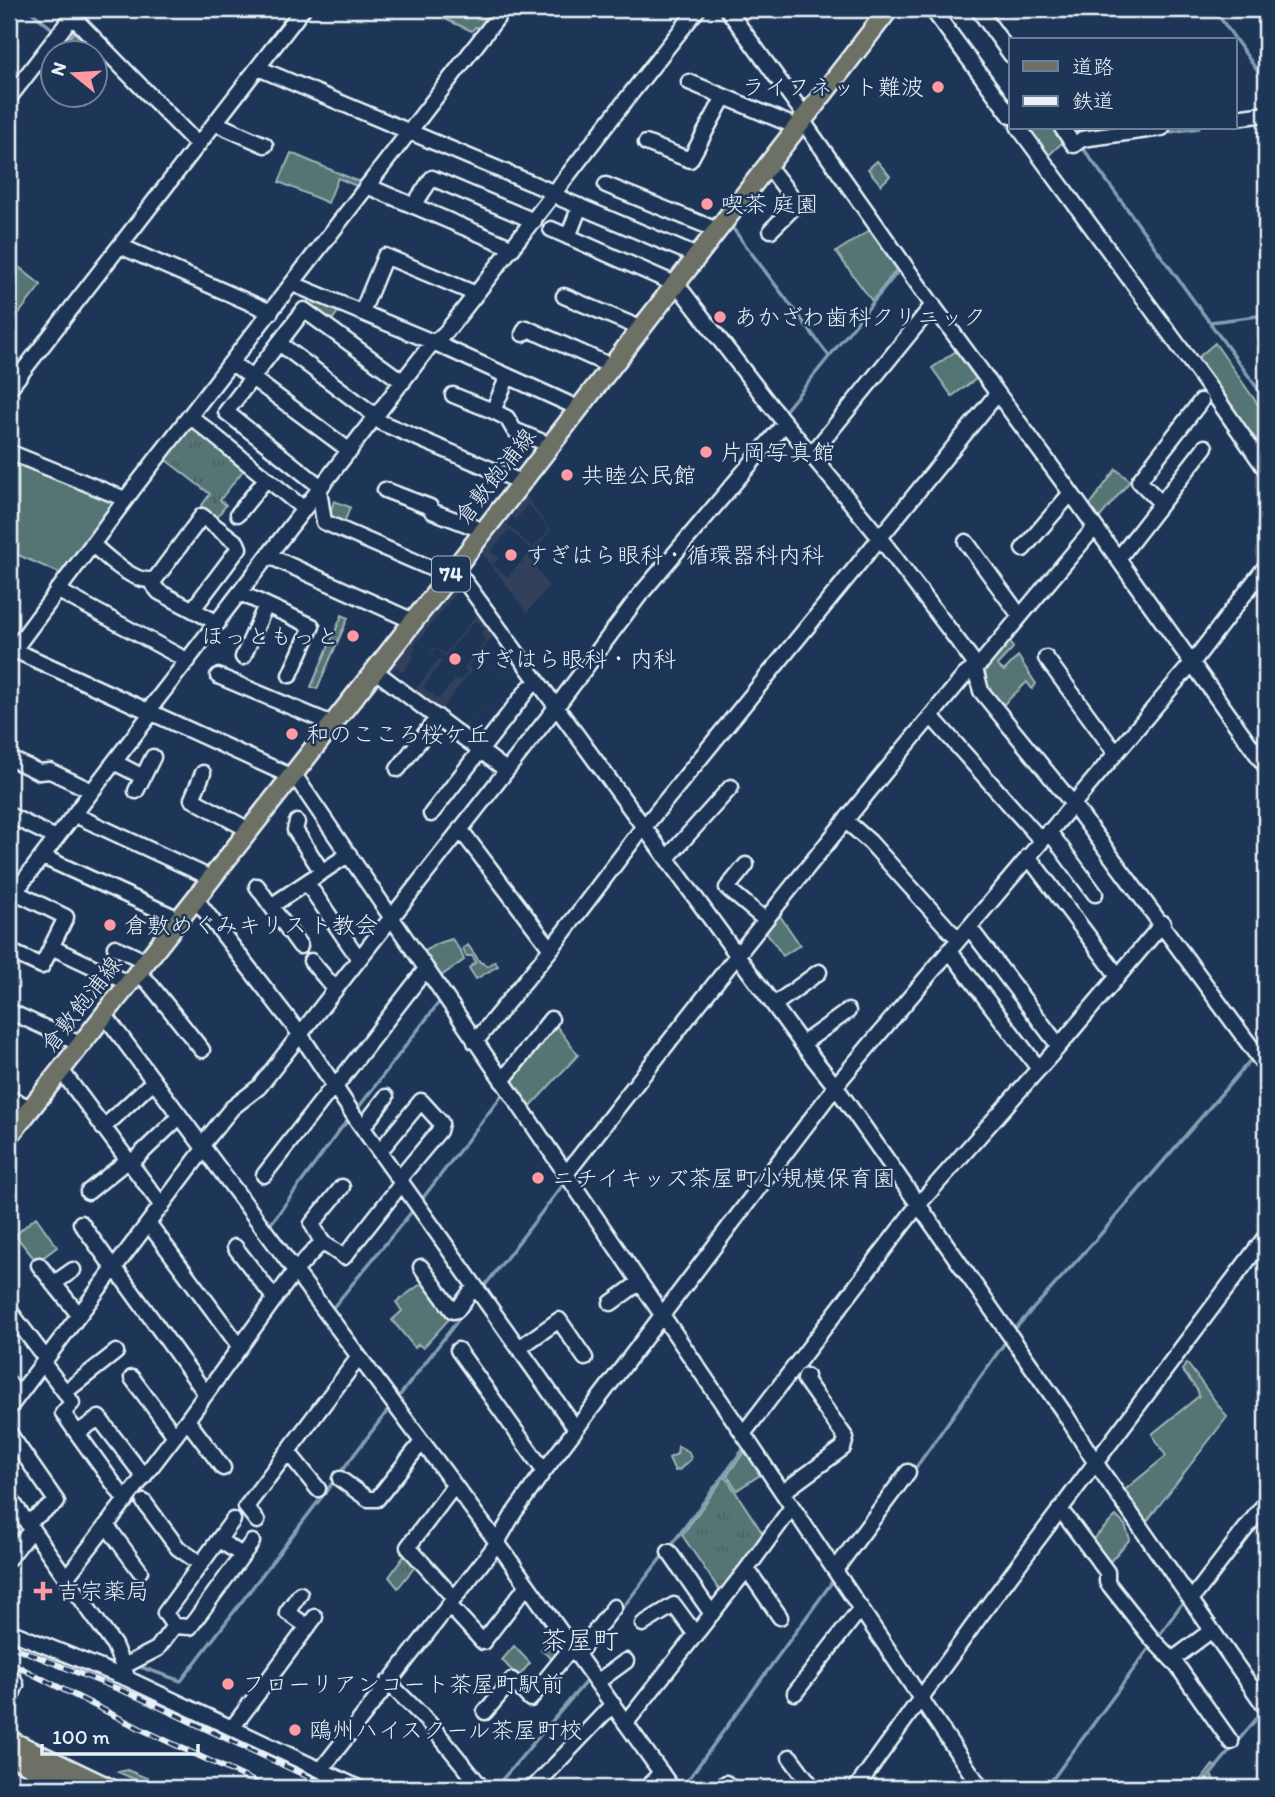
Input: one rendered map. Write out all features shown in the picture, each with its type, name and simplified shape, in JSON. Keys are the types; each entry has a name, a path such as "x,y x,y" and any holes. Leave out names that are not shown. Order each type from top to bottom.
{"main road":[{"name":"倉敷飽浦線","path":"9,1136 31,1108 65,1075 80,1044 108,1019 179,919 199,903 211,878 332,724 380,674 412,621 640,328 679,287 697,256 717,230 770,172 889,9"},
{"path":"9,1742 33,1759 37,1770"},
{"path":"9,1742 70,1783"},
{"path":"9,1754 37,1770 70,1783 105,1787"}],"street":[{"path":"9,389 123,247 198,145 218,125 303,9"},
{"path":"504,9 408,132 295,285 271,312 234,365 125,499 95,547 11,653 153,711 292,775 424,973 568,1177 636,1285 783,1492 790,1510 836,1572 858,1611 981,1788"},
{"path":"9,951 42,966 66,917 14,894 117,764 153,711 152,706 218,623 244,595 304,509 320,494 350,451 379,420 429,347 558,196 698,9"},
{"path":"727,9 931,308 997,394 1092,530 1118,559 1189,663 1266,767"},
{"path":"932,9 1009,113"},
{"path":"978,9 1009,52"},
{"path":"9,98 58,34 76,16 198,145"},
{"path":"260,70 697,256"},
{"path":"689,82 804,124"},
{"path":"646,144 690,160 724,97"},
{"path":"1236,118 1266,114"},
{"path":"218,125 265,145"},
{"path":"1020,130 1203,379 1266,470"},
{"path":"1065,130 1079,141 1149,130"},
{"path":"770,172 797,204 771,230"},
{"path":"413,206 432,178 534,221"},
{"path":"606,185 717,230"},
{"path":"369,187 513,248"},
{"path":"568,237 580,206"},
{"path":"551,229 679,287 973,661 981,691 1072,803 1266,1067"},
{"path":"123,247 271,312"},
{"path":"362,313 386,256 477,294"},
{"path":"295,285 435,343 506,379 578,408"},
{"path":"564,296 640,328"},
{"path":"811,455 931,308"},
{"path":"403,382 304,310 226,412 320,494 324,522 452,572 557,706 735,956 836,1087 1065,1414 1095,1462 1266,1708"},
{"path":"523,334 526,328 611,366"},
{"path":"279,343 379,420 521,482"},
{"path":"234,365 350,451"},
{"path":"494,411 506,379"},
{"path":"478,1046 644,829 997,394"},
{"path":"453,395 494,411 506,418 514,430 550,445"},
{"path":"1161,503 1139,481 1202,401"},
{"path":"192,418 304,509"},
{"path":"13,1403 150,1226 232,1108 259,1087 300,1034 332,986 389,921 503,768 557,706 639,596 785,423"},
{"path":"1118,559 1205,447"},
{"path":"9,452 125,499"},
{"path":"238,514 266,479"},
{"path":"385,490 484,531"},
{"path":"1023,549 1069,496"},
{"path":"150,582 156,578 202,516 237,543 239,548 193,609"},
{"path":"568,1177 764,919 848,823 933,719 965,675 1020,616 1092,530"},
{"path":"966,542 1020,616"},
{"path":"95,547 141,580 150,582 159,592 218,623"},
{"path":"273,557 412,621"},
{"path":"321,1770 451,1599 492,1536 574,1426 660,1320 836,1087 960,934 1028,856 1041,836 1072,803 1113,750 1189,663 1266,566"},
{"path":"60,591 188,661"},
{"path":"244,595 312,625 290,675"},
{"path":"243,657 266,605"},
{"path":"1046,658 1113,750"},
{"path":"380,674 503,768"},
{"path":"218,676 332,724"},
{"path":"430,814 529,688"},
{"path":"398,769 438,717"},
{"path":"933,719 1094,894"},
{"path":"135,791 153,757"},
{"path":"9,758 39,772 50,771 93,791"},
{"path":"117,764 143,777"},
{"path":"203,773 192,799 249,830"},
{"path":"667,857 731,787"},
{"path":"9,815 57,838"},
{"path":"77,816 211,878"},
{"path":"848,823 960,934 1059,1046"},
{"path":"294,829 322,872"},
{"path":"460,829 551,949"},
{"path":"1028,856 1118,976"},
{"path":"271,906 346,857"},
{"path":"45,858 179,919"},
{"path":"746,865 727,888 764,919"},
{"path":"307,883 357,956"},
{"path":"257,887 300,946"},
{"path":"199,903 300,1034 356,1118 574,1426"},
{"path":"746,1438 918,1205 1059,1046 1160,926"},
{"path":"51,947 140,975"},
{"path":"115,947 202,1051"},
{"path":"949,950 1039,1069"},
{"path":"311,961 332,986"},
{"path":"774,1005 819,972"},
{"path":"264,1175 424,973"},
{"path":"9,1011 80,1044"},
{"path":"802,1044 848,1011"},
{"path":"108,1019 492,1536 527,1589 597,1682 610,1707 626,1723 672,1788"},
{"path":"502,1082 551,1019"},
{"path":"65,1075 162,1206"},
{"path":"103,1128 147,1087"},
{"path":"356,1118 386,1097"},
{"path":"9,1098 31,1108"},
{"path":"342,1187 312,1224 322,1242 344,1257 439,1131 441,1123 421,1101 380,1151"},
{"path":"88,1192 129,1162 173,1123"},
{"path":"81,1223 206,1394"},
{"path":"150,1226 240,1347"},
{"path":"68,1575 127,1501 295,1271 322,1242"},
{"path":"856,1788 869,1781 921,1698 1062,1513 1095,1462 1264,1242"},
{"path":"235,1247 275,1299"},
{"path":"39,1265 79,1315"},
{"path":"421,1267 453,1311 478,1290"},
{"path":"53,1284 73,1270"},
{"path":"611,1303 636,1285"},
{"path":"9,1310 72,1403 63,1413 127,1501"},
{"path":"519,1348 559,1320 585,1358"},
{"path":"458,1350 542,1469"},
{"path":"65,1392 116,1352"},
{"path":"257,1521 246,1507 359,1357"},
{"path":"783,1492 843,1448 846,1438 805,1380 806,1376"},
{"path":"132,1378 174,1436"},
{"path":"9,1383 13,1403"},
{"path":"77,1433 99,1418 144,1477"},
{"path":"187,1420 223,1468"},
{"path":"9,1433 57,1502 29,1526 9,1558"},
{"path":"340,1479 368,1499 377,1499 422,1442"},
{"path":"288,1452 318,1489"},
{"path":"836,1572 908,1472"},
{"path":"454,1486 408,1547 483,1642 527,1589"},
{"path":"9,1497 68,1575 114,1645 126,1672"},
{"path":"144,1502 178,1548 201,1564"},
{"path":"1191,1600 1266,1502"},
{"path":"626,1723 790,1510"},
{"path":"1062,1513 1107,1572 1107,1582 1154,1642 1172,1660 1231,1742"},
{"path":"233,1520 165,1613 174,1626 190,1628 252,1542"},
{"path":"107,1526 140,1571"},
{"path":"219,1540 242,1555"},
{"path":"669,1552 712,1614"},
{"path":"747,1569 780,1617"},
{"path":"232,1728 312,1622 287,1612 300,1594"},
{"path":"643,1624 674,1605 695,1635"},
{"path":"485,1712 512,1680 530,1699 614,1607"},
{"path":"795,1693 858,1611"},
{"path":"126,1672 157,1649 174,1626"},
{"path":"9,1631 126,1672 232,1728 359,1788"},
{"path":"1172,1660 1204,1636"},
{"path":"597,1682 626,1661"},
{"path":"9,1677 16,1685 9,1701"},
{"path":"388,1682 429,1723 482,1788"},
{"path":"535,1786 610,1707"},
{"path":"790,1757 813,1788"},
{"path":"647,1788 661,1772"}],"shaded area":[{"path":"526,496 551,530 529,558 549,586 527,613 482,553","holes":["528,504 549,530 533,548 507,524 512,517 516,520","509,530 532,550 508,577 493,565 499,558 491,551"]},
{"path":"460,582 504,648 488,660 502,678 516,662 529,680 500,718 482,704 463,730 387,674","holes":["459,589 478,613 445,654 434,647 429,653 438,660 414,691 391,673 396,667 403,672 414,657 414,646","475,620 485,628 480,635 486,640 464,668 468,671 461,680 457,678 438,699 423,687 442,662 431,653 435,648 445,657","494,635 503,648 487,660 502,679 516,664 528,680 500,717 482,703 463,728 440,711 472,670 468,666"]},
{"path":"9,1766 33,1783 43,1788 9,1788"}],"green space":[{"path":"422,9 488,9 494,12 482,29 475,27 472,31"},
{"path":"74,32 80,38 69,38"},
{"path":"1031,130 1058,130 1065,140 1047,157 1027,133"},
{"path":"291,153 357,181 365,180 359,187 338,178 328,203 279,182"},
{"path":"877,161 890,176 881,185 868,169"},
{"path":"870,230 897,269 872,301 836,252"},
{"path":"9,259 41,285 9,326"},
{"path":"311,297 340,309 330,323 305,305"},
{"path":"1215,343 1266,416 1266,433 1252,443 1194,361"},
{"path":"956,351 976,379 952,396 932,368"},
{"path":"192,425 246,467 220,500 226,505 214,521 199,509 210,494 166,460"},
{"path":"9,456 115,500 116,506 64,575 9,551"},
{"path":"1116,469 1130,481 1096,522 1087,509"},
{"path":"334,501 350,507 343,526 329,517"},
{"path":"342,615 348,618 317,689 311,687"},
{"path":"1009,639 1013,648 997,665 1004,671 1018,656 1036,684 1032,689 1027,682 1002,706 986,687 985,668"},
{"path":"778,913 800,945 783,956 765,930"},
{"path":"452,939 464,960 438,978 421,954 436,944"},
{"path":"468,945 480,962 488,966 495,961 498,966 476,979 469,968 476,962 472,956 466,956 463,948"},
{"path":"555,1024 578,1055 527,1110 509,1082"},
{"path":"36,1217 57,1247 37,1262 15,1235"},
{"path":"425,1281 450,1318 423,1348 418,1344 415,1348 392,1320 402,1311 396,1302"},
{"path":"1187,1363 1227,1417 1144,1525 1121,1493 1166,1456 1152,1434 1199,1396 1182,1370"},
{"path":"678,1446 689,1452 691,1459 675,1471 669,1458 677,1454"},
{"path":"745,1451 760,1475 737,1490 727,1475"},
{"path":"725,1476 765,1537 722,1594 682,1535"},
{"path":"1116,1516 1125,1525 1130,1539 1108,1564 1091,1541"},
{"path":"407,1552 417,1564 398,1588 389,1577"},
{"path":"553,1634 563,1649 554,1661 541,1650"},
{"path":"514,1646 530,1663 518,1677 502,1660"},
{"path":"1213,1765 1217,1768 1211,1775 1219,1788 1195,1788"},
{"path":"127,1770 149,1779 159,1788 150,1788 118,1772"}],"waterway":[{"path":"28,9 56,32"},
{"path":"811,124 901,9"},
{"path":"1214,9 1234,38"},
{"path":"1236,40 1266,83"},
{"path":"970,73 1009,126"},
{"path":"1012,130 1183,363"},
{"path":"1163,133 1185,130"},
{"path":"563,193 605,138"},
{"path":"1080,144 1266,400"},
{"path":"684,287 759,191"},
{"path":"496,279 558,200"},
{"path":"731,226 829,356"},
{"path":"785,411 900,269"},
{"path":"465,571 679,293"},
{"path":"1210,322 1266,315"},
{"path":"1187,369 1209,400"},
{"path":"996,403 1011,424"},
{"path":"1260,472 1266,482"},
{"path":"384,673 457,581"},
{"path":"303,776 380,679"},
{"path":"159,709 176,686"},
{"path":"254,839 294,787"},
{"path":"355,1112 440,1001"},
{"path":"70,1073 108,1024"},
{"path":"1012,1332 1100,1235 1253,1057"},
{"path":"9,1152 64,1082"},
{"path":"419,1203 503,1094"},
{"path":"211,1147 232,1118"},
{"path":"270,1225 351,1118"},
{"path":"957,1171 992,1132"},
{"path":"483,1288 566,1181"},
{"path":"331,1310 414,1209"},
{"path":"918,1216 1004,1339"},
{"path":"397,1399 476,1297"},
{"path":"912,1473 1006,1341"},
{"path":"1019,1360 1079,1449"},
{"path":"138,1666 181,1681 392,1405"},
{"path":"669,1548 745,1447"},
{"path":"492,1532 507,1513"},
{"path":"584,1658 664,1554"},
{"path":"682,1788 835,1578"},
{"path":"966,1647 1001,1599"},
{"path":"1158,1637 1183,1602"},
{"path":"1046,1788 1153,1643"},
{"path":"495,1788 588,1679"},
{"path":"1261,1711 1266,1719"},
{"path":"1199,1788 1262,1712"},
{"path":"935,1732 972,1788"}],"railway":[{"path":"9,1645 138,1697 332,1788"},
{"path":"9,1662 141,1729 268,1788"}],"place":[{"name":"ライフネット難波","path":"938,87"},
{"name":"喫茶 庭園","path":"707,204"},
{"name":"あかざわ歯科クリニック","path":"720,317"},
{"name":"片岡写真館","path":"706,452"},
{"name":"共睦公民館","path":"567,475"},
{"name":"すぎはら眼科・循環器科内科","path":"511,555"},
{"name":"ほっともっと","path":"353,636"},
{"name":"すぎはら眼科・内科","path":"455,659"},
{"name":"和のこころ桜ケ丘","path":"292,734"},
{"name":"倉敷めぐみキリスト教会","path":"110,925"},
{"name":"ニチイキッズ茶屋町小規模保育園","path":"538,1178"},
{"name":"吉宗薬局","path":"43,1591"},
{"name":"フローリアンコート茶屋町駅前","path":"228,1684"},
{"name":"鴎州ハイスクール茶屋町校","path":"295,1730"}],"district":[{"name":"茶屋町","path":"580,1640"}]}
